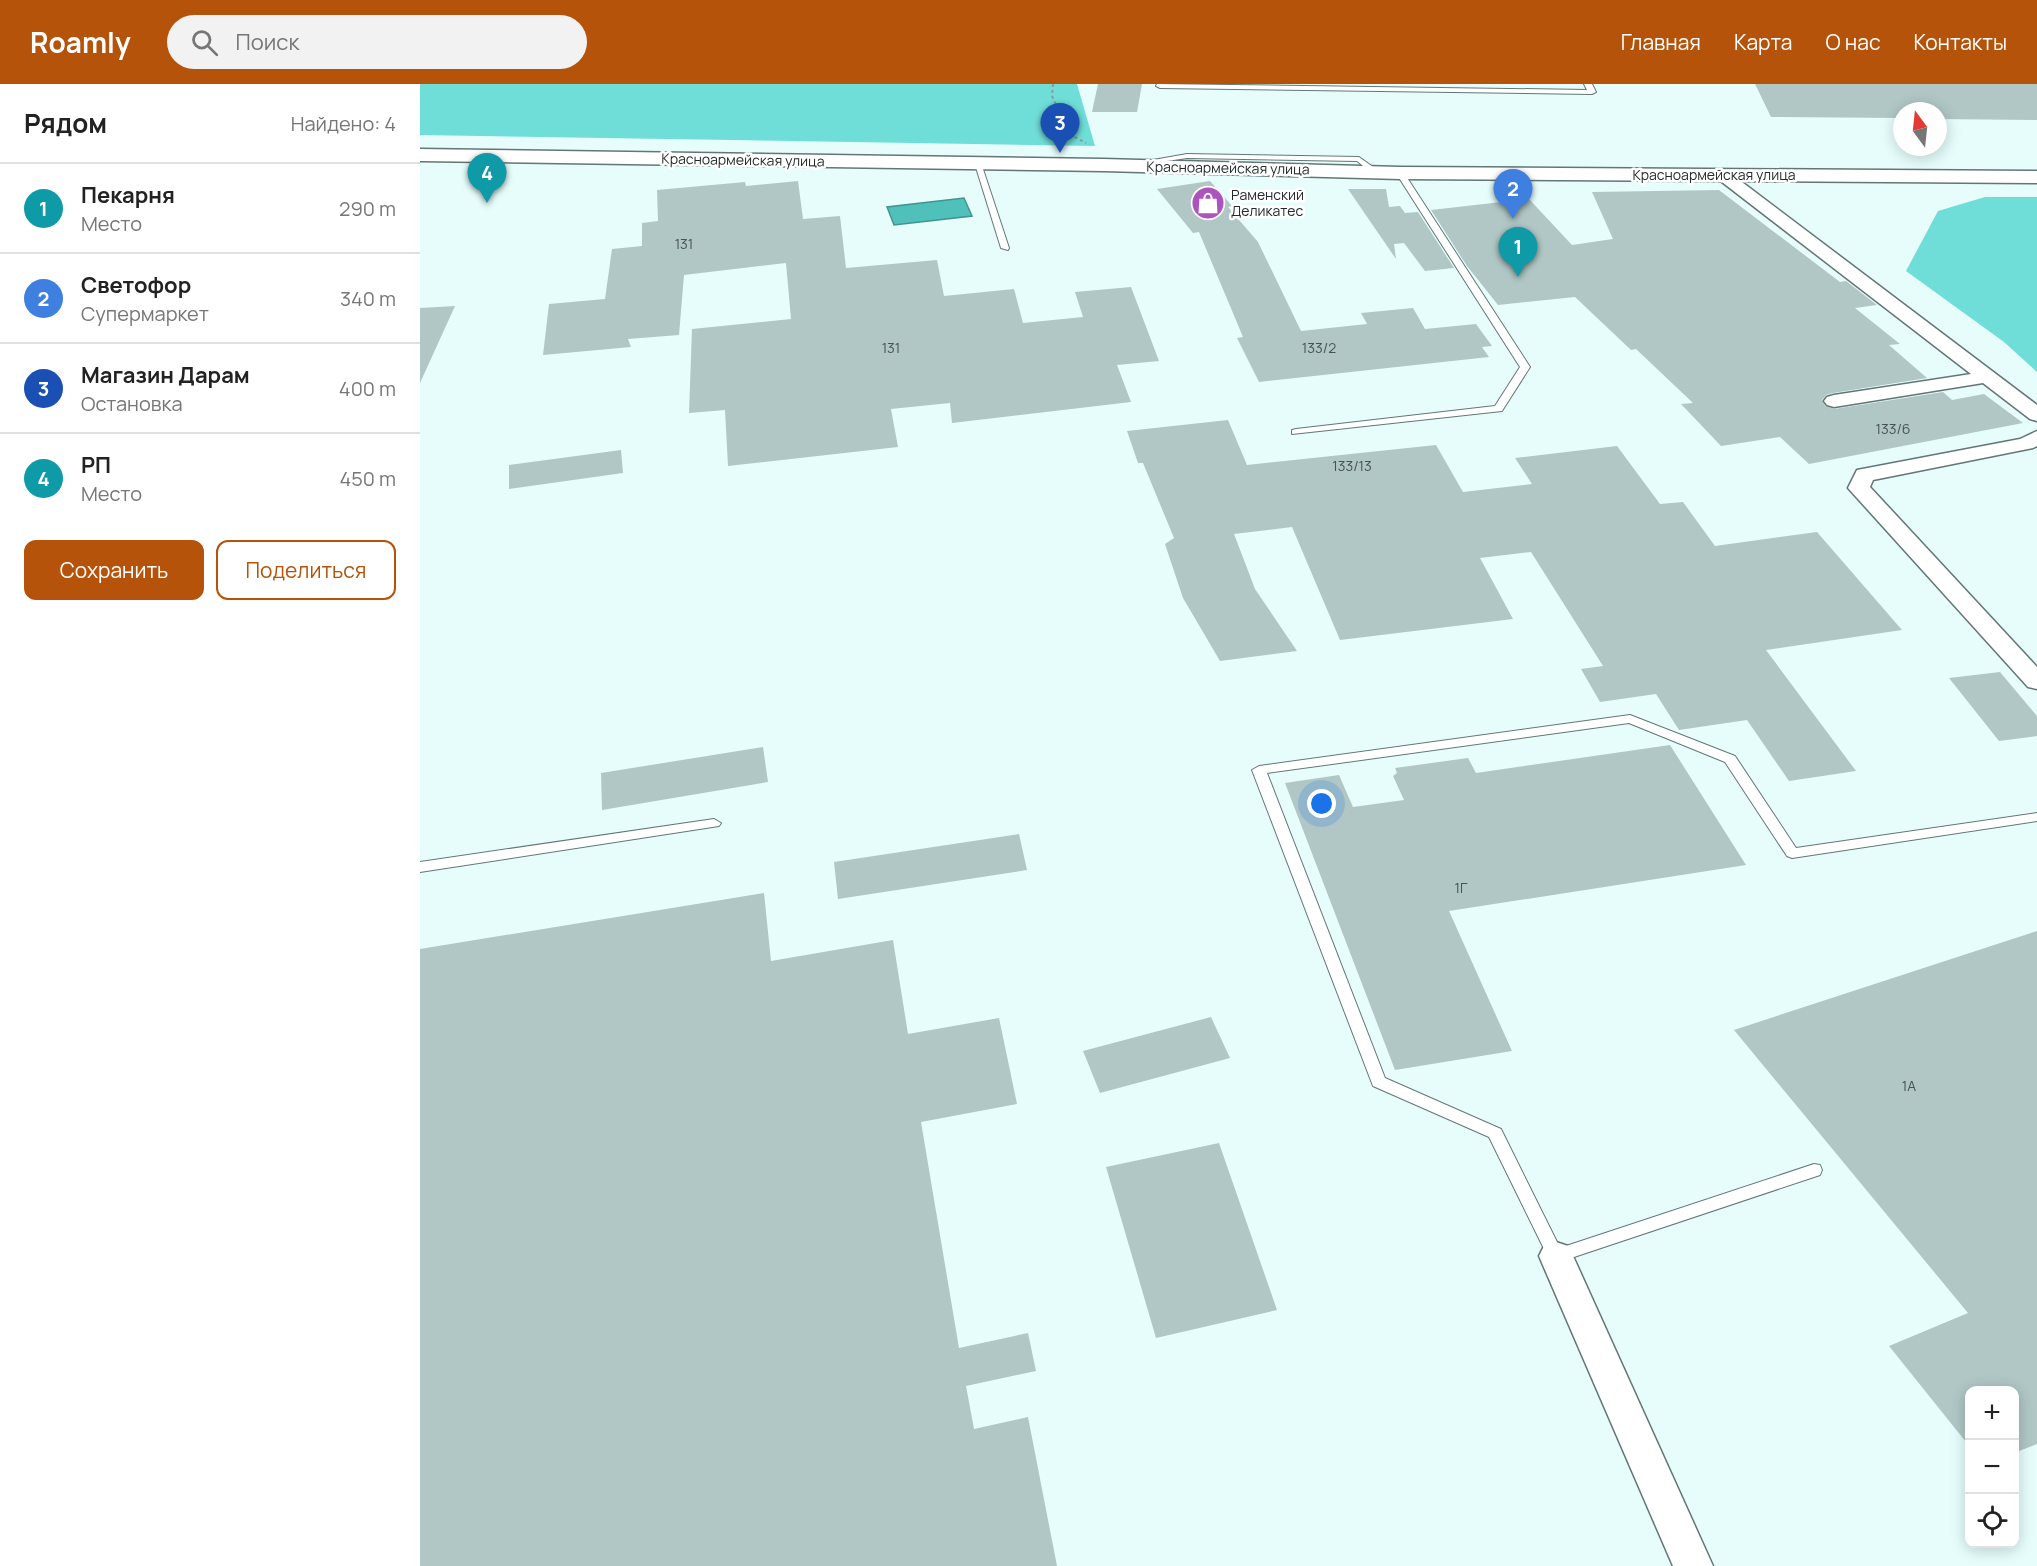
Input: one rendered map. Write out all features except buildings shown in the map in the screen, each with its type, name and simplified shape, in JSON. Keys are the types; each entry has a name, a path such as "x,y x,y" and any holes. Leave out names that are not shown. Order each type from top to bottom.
{"street":[{"name":"Красноармейская улица","path":"420,155 1113,165 1400,173 2037,177"},
{"path":"1724,176 2037,415"},
{"path":"1834,401 1987,377"},
{"path":"2037,437 2026,444 1865,475 1858,488 2037,682"},
{"path":"1556,1256 1693,1566"}],"lane":[{"path":"1161,84 1160,86 1592,92 1588,84"},
{"path":"977,163 1005,248"},
{"path":"1296,432 1498,409 1525,367 1400,173"},
{"path":"1814,1170 1556,1256 1495,1133 1379,1082 1259,770 1630,719 1730,759 1792,853 2037,817"},
{"path":"420,867 714,823"}],"path":[{"path":"1053,84 1052,96 1069,134 1090,145 1113,165"}],"shaded area":[{"path":"420,84 1077,84 1095,146 420,135"},
{"path":"1985,197 2037,197 2037,372 2004,342 1906,271 1938,211"},
{"path":"964,198 972,216 894,225 887,207"}],"place":[{"name":"Магазин Дарам","path":"1060,153"},
{"name":"РП","path":"487,203"},
{"name":"Раменский Деликатес","path":"1208,203"},
{"name":"Светофор","path":"1513,219"},
{"name":"Пекарня","path":"1518,277"}]}
